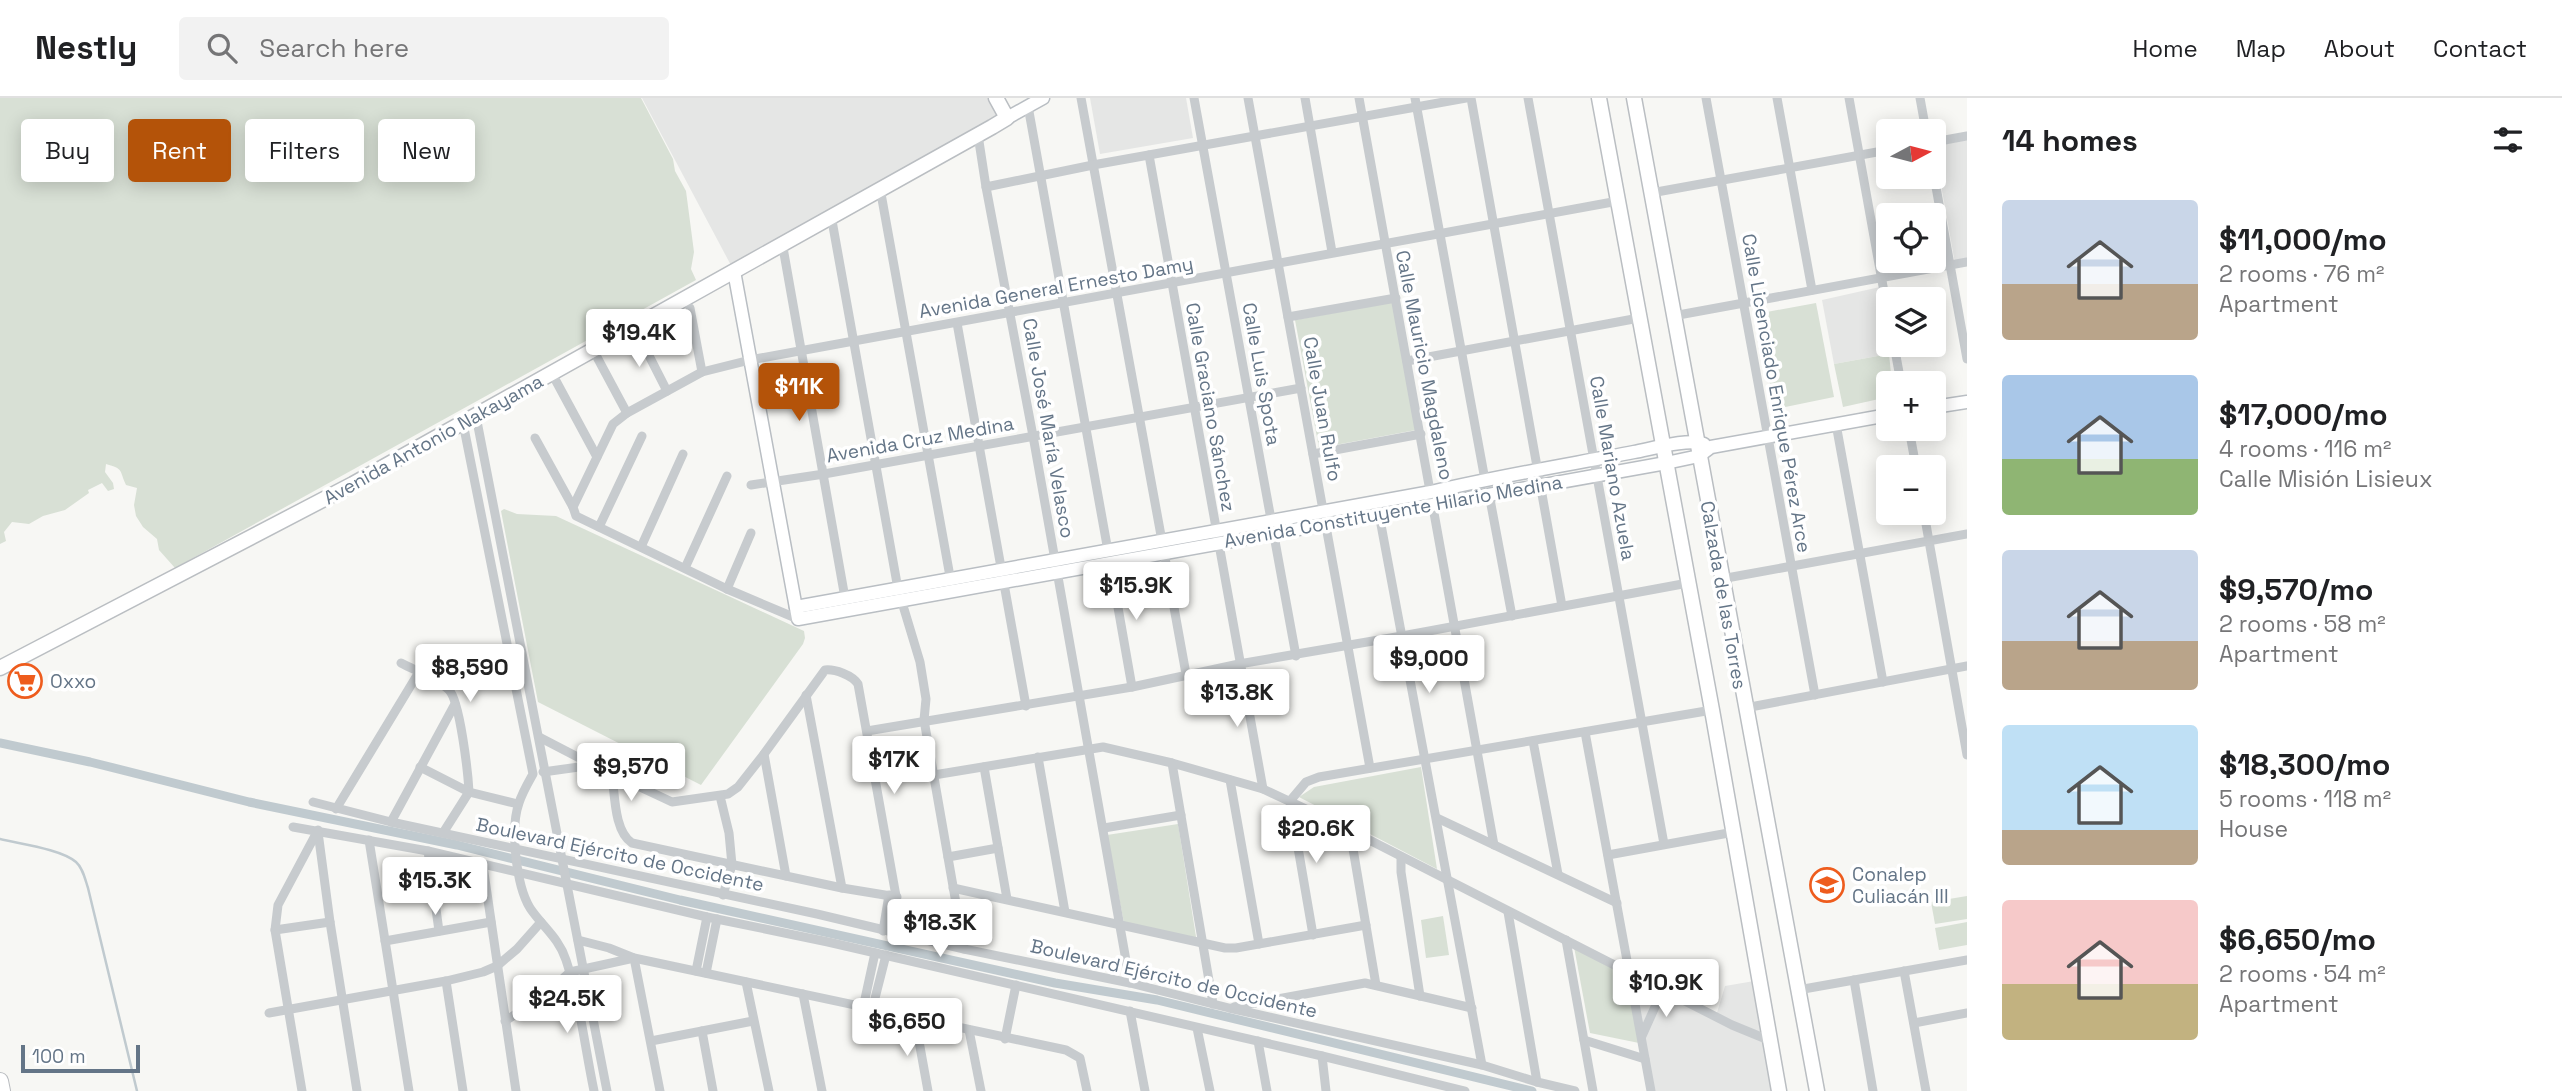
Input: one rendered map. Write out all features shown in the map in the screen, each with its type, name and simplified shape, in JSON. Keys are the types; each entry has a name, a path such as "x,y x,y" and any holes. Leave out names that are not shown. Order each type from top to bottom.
{"highway":[{"path":"0,1081 2,1091"}],"main road":[{"path":"996,98 1007,118"},
{"name":"Calzada de las Torres","path":"1599,98 1779,1091"},
{"name":"Calzada de las Torres","path":"1634,98 1673,316 1702,448 1721,579 1817,1091"},
{"name":"Avenida Antonio Nakayama","path":"0,668 299,513 1007,118"}],"street":[{"name":"Avenida Antonio Nakayama","path":"1007,118 1043,98"},
{"path":"1081,98 1186,674"},
{"name":"Calle Luis Spota","path":"1194,98 1296,656"},
{"name":"Calle Juan Rulfo","path":"1248,98 1370,768"},
{"path":"1305,98 1332,253"},
{"name":"Calle Mauricio Magdaleno","path":"1359,98 1494,845"},
{"path":"986,187 1362,117 1416,103 1469,98 1562,606"},
{"name":"Calle Mariano Azuela","path":"1528,98 1664,844"},
{"name":"Calle Licenciado Enrique Pérez Arce","path":"1706,98 1815,695"},
{"path":"1777,98 1812,290"},
{"path":"1849,98 1884,287"},
{"path":"1920,98 1924,119"},
{"path":"1416,103 1485,480"},
{"path":"1028,106 1132,687"},
{"name":"Calle José María Velasco","path":"978,135 1130,984"},
{"path":"1946,140 1967,136"},
{"path":"1651,193 1876,152"},
{"name":"Calle Graciano Sánchez","path":"1149,155 1263,789"},
{"path":"880,188 952,585"},
{"path":"1936,189 1967,359"},
{"name":"Avenida General Ernesto Damy","path":"575,511 613,424 627,413 702,372 750,360 1618,201"},
{"path":"831,215 900,594 920,662 926,699 924,720 964,949"},
{"path":"782,242 845,598"},
{"path":"1673,316 1967,261"},
{"path":"734,271 797,613"},
{"path":"1288,317 1395,298"},
{"path":"690,308 702,372"},
{"path":"1407,361 1640,318"},
{"path":"957,323 1026,706"},
{"path":"638,334 667,391"},
{"path":"597,357 627,413"},
{"path":"556,381 597,457"},
{"name":"Avenida Cruz Medina","path":"751,485 929,456 1301,388"},
{"path":"1946,405 1967,402"},
{"name":"Avenida Constituyente Hilario Medina","path":"1325,518 1380,514 1485,480 1663,447 1702,448 1876,417"},
{"path":"470,419 546,771 607,1091"},
{"path":"470,419 533,774 519,804 515,825 519,871 530,907 561,947 570,972 594,1091"},
{"path":"1836,424 1883,682"},
{"path":"1313,454 1421,434"},
{"path":"599,527 642,436"},
{"path":"535,438 575,511"},
{"name":"Avenida Constituyente Hilario Medina","path":"575,511 599,527 783,614 1432,498 1489,494 1666,463 1702,448"},
{"path":"641,547 683,454"},
{"path":"685,568 727,476"},
{"path":"1489,494 1512,616"},
{"path":"1380,514 1482,1065"},
{"path":"1926,525 1967,755"},
{"path":"727,589 751,533"},
{"path":"1721,579 1967,534"},
{"path":"867,731 1132,687 1186,674 1688,583"},
{"name":"Avenida Constituyente Hilario Medina","path":"797,613 845,598 900,594"},
{"path":"401,663 448,689 455,704 463,740 469,792 443,833"},
{"path":"1745,708 1967,666"},
{"path":"539,737 672,802 720,796 738,787 825,670 832,669 852,678 858,684 893,896 903,935"},
{"path":"337,809 419,672"},
{"path":"806,695 842,888"},
{"path":"391,822 455,704"},
{"path":"1313,935 1290,801 1306,782 1319,777 1712,710"},
{"path":"1585,732 1651,1091"},
{"path":"1533,741 1558,874"},
{"path":"933,775 1089,748 1115,749 1263,789 1732,1025 1771,1041"},
{"path":"764,754 786,876"},
{"path":"1038,757 1065,912"},
{"path":"1172,763 1213,1004"},
{"path":"533,774 593,765"},
{"path":"420,767 469,792 519,804"},
{"path":"984,767 1007,899"},
{"path":"612,775 621,828 625,838 632,843 842,888 893,896"},
{"path":"1230,780 1259,944"},
{"path":"720,796 729,833 732,865 723,895"},
{"name":"Boulevard Ejército de Occidente","path":"313,802 517,852 1130,984 1482,1065 1575,1091"},
{"path":"1104,828 1181,816"},
{"path":"1437,818 1617,903"},
{"name":"Boulevard Ejército de Occidente","path":"293,827 428,851 483,866 519,871 712,918 1322,1055 1465,1091"},
{"path":"318,830 357,1091"},
{"path":"302,1091 275,930 278,905 318,830"},
{"path":"1350,831 1376,985"},
{"path":"1608,855 1734,832"},
{"path":"369,840 409,1091"},
{"path":"948,857 998,848"},
{"path":"428,851 439,931"},
{"path":"1401,857 1401,873 1420,996"},
{"path":"483,866 516,1091"},
{"path":"953,888 1154,934 1236,948 1366,926"},
{"path":"883,931 893,896"},
{"path":"1508,912 1537,1082"},
{"path":"695,971 712,918"},
{"path":"706,973 712,918"},
{"path":"275,930 330,922"},
{"path":"385,941 491,922"},
{"path":"269,1013 446,981 497,966 517,949 541,922"},
{"path":"578,940 634,958 1074,1053 1080,1058 1087,1091"},
{"path":"1566,940 1593,1091"},
{"path":"867,1009 875,953"},
{"path":"867,1009 886,955"},
{"path":"505,1021 542,997 570,972 634,958"},
{"path":"634,958 660,1091"},
{"path":"1798,990 1967,960"},
{"path":"1904,971 1926,1091"},
{"path":"1854,980 1873,1091"},
{"path":"446,981 463,1091"},
{"path":"746,982 769,1091"},
{"path":"1228,1008 1355,984 1376,985 1472,1008"},
{"path":"1005,1039 1016,985"},
{"path":"1641,1038 1663,989"},
{"path":"803,994 822,1091"},
{"path":"1130,1011 1145,1091"},
{"path":"1914,1023 1967,1015"},
{"path":"915,1019 928,1091"},
{"path":"651,1041 754,1020"},
{"path":"1198,1028 1210,1091"},
{"path":"969,1030 981,1091"},
{"path":"702,1031 713,1091"},
{"path":"1584,1040 1645,1059"},
{"path":"1258,1041 1266,1091"},
{"path":"1322,1055 1326,1091"}],"shaded area":[{"path":"0,98 641,98 673,159 675,171 686,191 694,252 691,269 696,280 175,568 159,550 157,539 143,527 136,516 134,505 137,488 126,485 118,469 106,464 105,472 114,489 108,491 102,483 88,490 89,493 65,510 43,516 29,524 12,522 4,532 6,541 0,544"},
{"path":"642,98 996,98 1007,118 734,271"},
{"path":"1090,98 1186,98 1193,138 1100,154"},
{"path":"1967,140 1967,260 1955,263 1942,189 1946,189 1946,144"},
{"path":"1876,288 1876,356 1834,364 1822,300"},
{"path":"1393,302 1416,430 1319,448 1295,320"},
{"path":"1816,303 1834,397 1775,409 1756,314"},
{"path":"1876,356 1889,357 1891,371 1876,371 1876,400 1843,407 1834,364"},
{"path":"504,509 517,514 556,516 804,631 803,644 701,785 538,702 501,511"},
{"path":"1421,767 1437,869 1299,797 1314,787"},
{"path":"1178,824 1197,943 1124,923 1107,835"},
{"path":"1967,896 1967,919 1935,924 1931,902"},
{"path":"1443,916 1449,955 1426,958 1421,920"},
{"path":"1967,922 1967,945 1939,950 1935,928"},
{"path":"1574,947 1625,972 1639,1043 1590,1033"},
{"path":"1629,972 1716,1016 1725,986 1760,980 1778,1091 1651,1091"}],"waterway":[{"path":"0,743 90,762 249,802 457,845 680,900 1055,983 1157,1000 1532,1091"},
{"path":"0,839 69,857 84,874 137,1091"}],"place":[{"name":"Oxxo","path":"25,681"},
{"name":"Conalep Culiacán III","path":"1827,885"}]}
